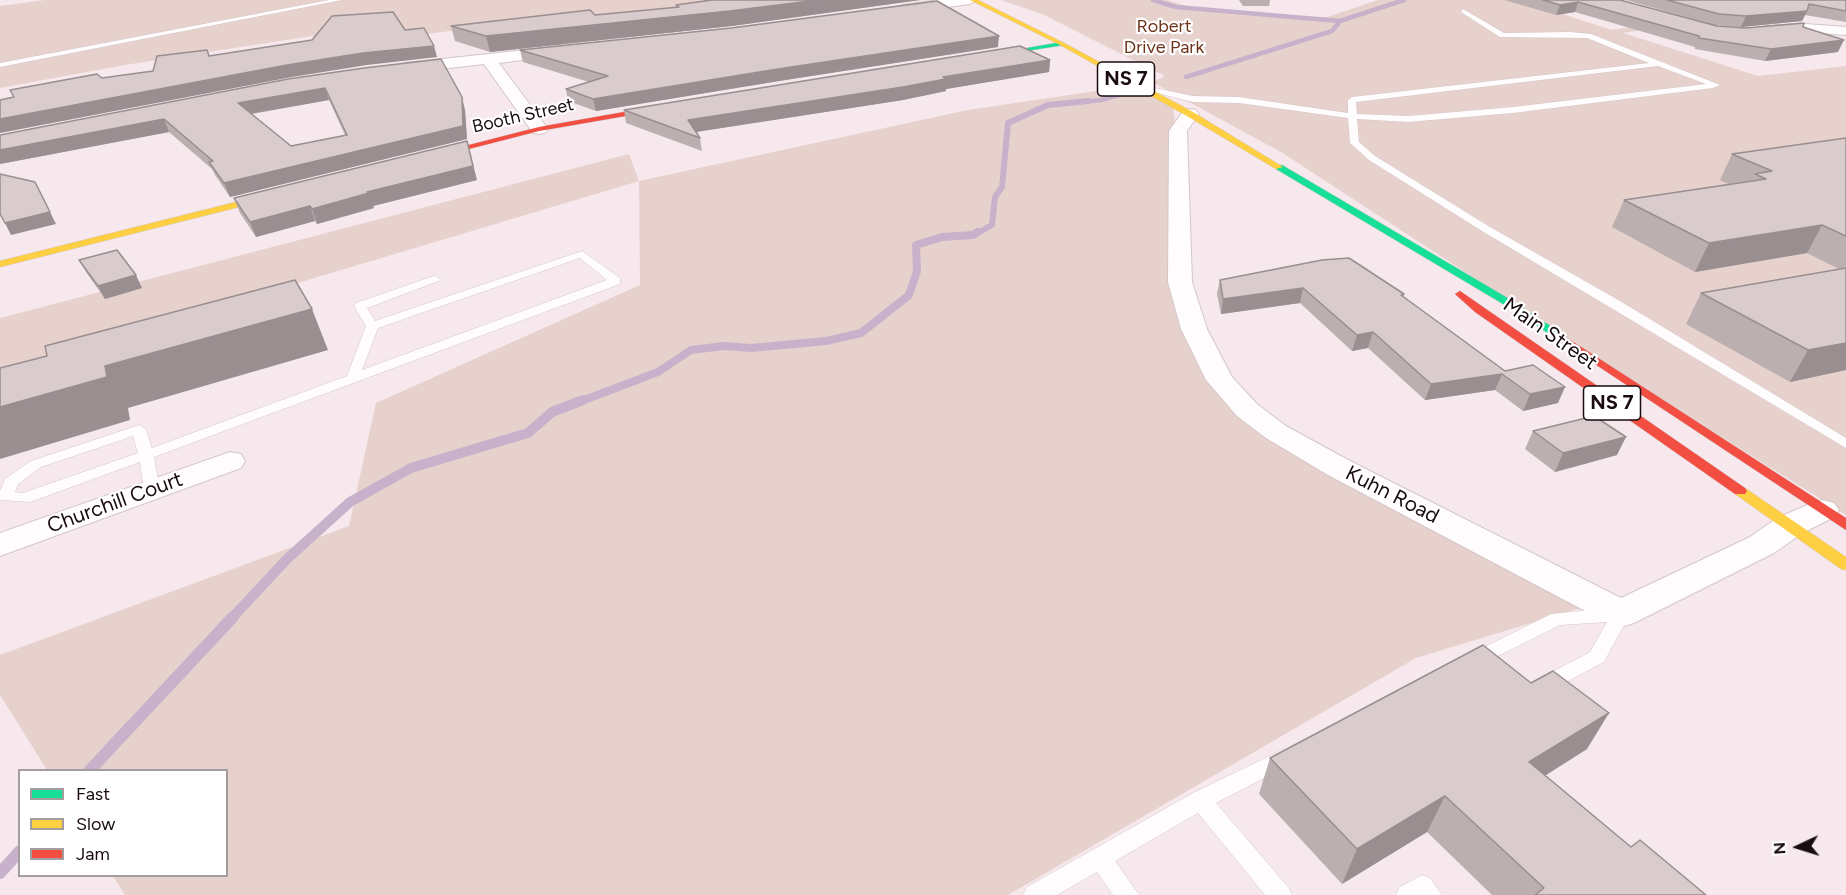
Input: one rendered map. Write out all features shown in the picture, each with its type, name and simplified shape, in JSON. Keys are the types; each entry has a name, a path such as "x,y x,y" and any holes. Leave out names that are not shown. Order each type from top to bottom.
{"main road":[{"name":"Main Street","path":"972,0 1062,44 1190,114 1507,302 1835,518"},
{"path":"967,59 1062,44"},
{"name":"Booth Street","path":"413,160 540,129 685,103"},
{"path":"0,264 298,189"},
{"name":"Main Street","path":"1385,231 1479,310 1846,565"}],"street":[{"path":"885,12 972,0"},
{"path":"1747,33 1794,27 1846,31"},
{"path":"387,70 581,49"},
{"path":"488,59 540,129"},
{"name":"Kuhn Road","path":"1190,114 1178,131 1180,282 1194,329 1220,380 1247,410 1276,432 1339,468 1621,614"},
{"name":"Churchill Court","path":"0,545 230,461"},
{"path":"1621,614 1762,545 1789,526 1835,518"}],"lane":[{"path":"0,65 339,0"},
{"path":"1143,88 1182,98 1227,100 1353,116 1435,118 1716,85 1588,36 1503,35 1464,11"},
{"path":"1659,64 1352,100 1355,143 1372,158 1486,229 1616,304 1846,444"},
{"path":"1190,114 1212,103 1227,100"},
{"path":"152,490 146,454 139,429 36,464 11,482 6,498 24,498 146,454 616,281 582,254 372,326"},
{"path":"372,326 360,306 435,280"},
{"path":"353,377 372,326"},
{"path":"1453,672 1557,619 1621,614"},
{"path":"1524,695 1597,657 1621,614"},
{"path":"1035,895 1201,800 1306,747"},
{"path":"1201,800 1280,895"},
{"path":"1100,858 1127,895"},
{"path":"1408,895 1422,886 1430,895"}],"green space":[{"path":"45,0 720,0 643,12 576,16 409,36 347,39 312,36 125,65 0,88 0,6"},
{"name":"Robert Drive Park","path":"1001,0 1167,0 1192,8 1304,18 1327,17 1378,0 1519,0 1612,30 1664,22 1673,25 1623,33 1758,76 1846,66 1846,515 1620,373 1281,152 1152,82 1164,77 1163,75 1042,14"},
{"path":"1136,85 1173,106 1194,305 1250,413 1607,600 1416,658 1008,895 125,895 114,877 228,877 228,769 46,769 0,695 0,655 349,526 376,403 640,285 639,181 968,110"},
{"path":"629,154 639,181 0,372 0,318"}],"building":[{"path":"712,0 818,0 486,36 451,26 590,10 595,15 679,7 676,5"},
{"path":"1543,0 1620,0 1717,26 1746,28 1804,23 1803,27 1844,40 1771,49 1699,38 1699,36 1578,2 1560,5"},
{"path":"1667,0 1846,0 1846,11 1809,4 1807,11 1746,16 1719,14"},
{"path":"937,1 999,36 593,99 566,89 608,76 520,50 731,28"},
{"path":"393,12 405,30 424,28 434,46 363,53 287,65 0,119 0,100 14,97 10,90 97,74 102,78 153,71 157,56 207,50 209,56 312,40 332,16"},
{"path":"1020,46 1050,60 943,77 946,79 903,87 688,120 700,138 624,110"},
{"path":"441,59 462,97 463,126 224,183 209,162 213,161 164,119 0,150 0,135 288,79","holes":["325,88 347,135 291,146 238,103"]},
{"path":"1846,138 1846,236 1822,225 1709,243 1624,200 1766,179 1755,174 1772,171 1732,154"},
{"path":"467,141 473,166 367,192 369,193 312,209 310,206 250,222 234,198"},
{"path":"0,174 35,182 50,212 5,223 0,214"},
{"path":"117,250 136,275 98,286 79,260"},
{"path":"1349,258 1404,294 1401,295 1505,371 1533,365 1565,387 1530,394 1502,374 1431,384 1373,332 1357,335 1303,288 1223,299 1220,280 1322,260"},
{"path":"1846,268 1846,343 1808,350 1701,293"},
{"path":"295,280 312,309 105,366 107,377 0,407 0,368 47,356 45,346"},
{"path":"1594,416 1626,437 1563,453 1533,431"},
{"path":"1483,645 1531,683 1553,671 1609,713 1529,762 1631,847 1640,840 1706,895 1535,895 1544,888 1445,796 1357,849 1270,758"}],"waterway":[{"path":"1153,0 1176,7 1340,21"},
{"path":"1340,21 1404,0"},
{"path":"1186,77 1332,31 1340,21"},
{"path":"1073,103 1101,100 1130,92"},
{"path":"976,234 992,225 995,197 1002,187 1008,123 1048,105 1088,101"},
{"path":"579,402 658,372 691,350 724,346 751,348 826,341 861,333 909,295 917,271 916,245 942,237 973,235 978,232"},
{"path":"232,618 287,559 350,502 411,468 528,433 552,412 583,400"},
{"path":"91,769 233,617"},
{"path":"0,873 18,853"}],"traffic: fast":[{"path":"983,56 1062,44"},
{"path":"1279,167 1507,302 1561,337"}],"traffic: slow":[{"path":"973,0 1062,44 1190,114 1279,167"},
{"path":"0,264 280,194"},
{"path":"1740,491 1846,565"}],"traffic: jam":[{"path":"426,157 539,129 669,106"},
{"path":"1460,294 1479,310 1740,491"},
{"path":"1561,337 1846,525"}]}
